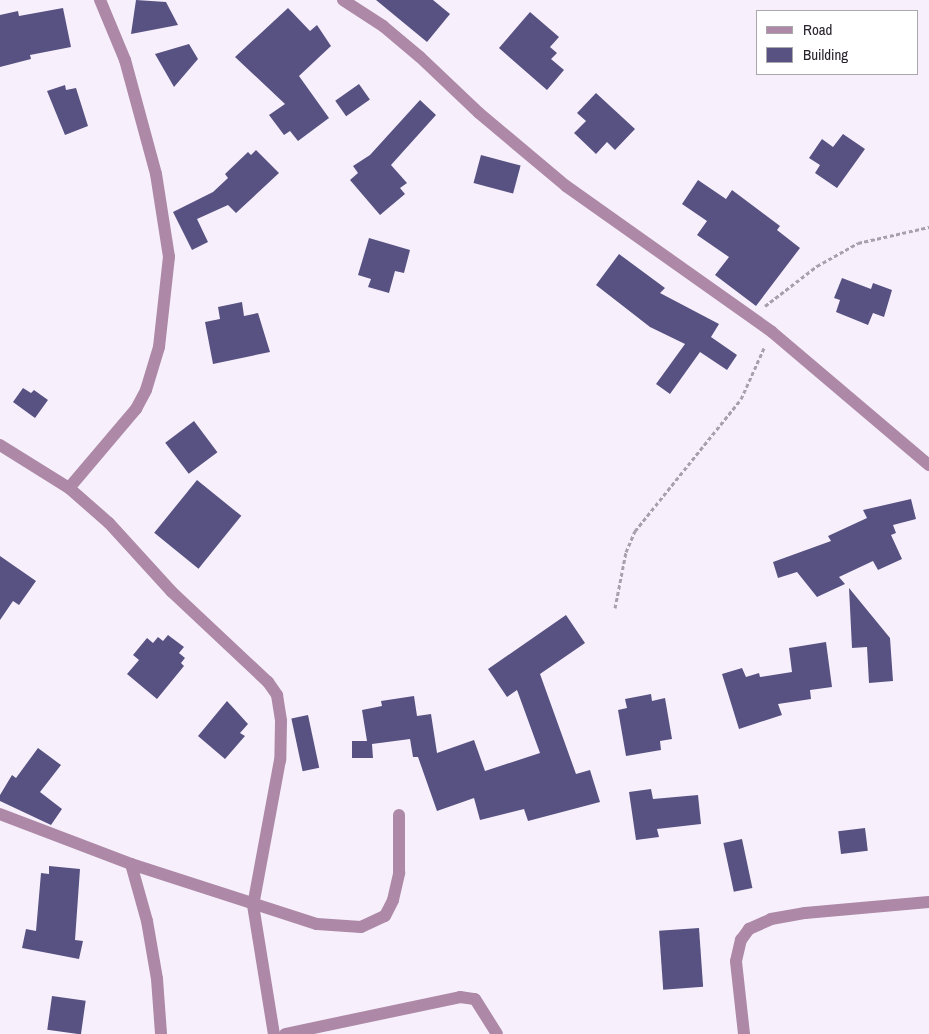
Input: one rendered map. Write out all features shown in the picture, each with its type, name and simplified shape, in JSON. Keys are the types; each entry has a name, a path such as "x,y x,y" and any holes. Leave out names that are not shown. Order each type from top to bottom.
{"street":[{"path":"69,488 136,409 146,390 159,347 169,257 156,174 125,60 100,0"},
{"path":"343,0 397,38 566,186 772,332 929,466"},
{"path":"0,446 69,488 109,523 172,592 268,682 277,695 281,721 280,760 253,905 274,1034"},
{"path":"0,814 131,864 253,905 346,928 361,927 385,916 393,900 399,873 399,815"},
{"path":"131,864 148,931 161,1034"},
{"path":"744,1034 736,961 741,940 749,929 771,919 805,913 929,902"},
{"path":"285,1034 460,998 475,999 497,1034"}],"path":[{"path":"750,317 838,252 886,234 929,227"},
{"path":"615,608 626,552 635,531 741,399 772,332"}],"building":[{"path":"136,0 166,2 178,25 131,34"},
{"path":"376,0 433,0 450,14 427,42"},
{"path":"63,8 71,47 30,55 31,59 0,67 0,15 18,11 19,16"},
{"path":"288,8 310,31 317,25 331,46 299,76 329,118 298,141 290,131 284,135 269,115 285,104 235,57"},
{"path":"530,12 559,37 550,47 557,53 551,59 564,70 547,90 499,48"},
{"path":"189,44 198,59 174,87 155,54"},
{"path":"359,84 370,100 346,116 335,101"},
{"path":"65,85 66,90 76,88 88,126 65,135 47,91"},
{"path":"596,93 635,129 615,150 607,142 596,154 574,133 586,121 577,113"},
{"path":"420,100 436,115 391,165 407,183 400,188 405,194 380,215 350,180 358,173 353,166 370,155"},
{"path":"843,134 865,149 837,188 815,173 820,165 809,158 822,139 833,147"},
{"path":"256,150 279,173 236,213 228,205 197,219 208,242 192,250 173,212 213,192 228,178 225,174 248,152 251,155"},
{"path":"481,155 521,166 513,194 473,183"},
{"path":"698,180 726,199 732,190 780,226 777,230 800,248 756,306 715,275 729,257 697,235 707,221 682,204"},
{"path":"369,238 410,250 404,273 395,271 389,293 368,287 371,279 358,275"},
{"path":"619,254 665,288 660,293 719,324 711,337 737,355 727,370 700,352 670,394 656,384 685,344 650,327 596,285"},
{"path":"842,278 871,289 873,283 892,290 884,317 873,313 868,325 836,312 840,300 834,298"},
{"path":"242,302 244,316 258,313 270,352 213,364 205,322 220,319 218,307"},
{"path":"23,388 31,393 34,390 48,400 35,418 13,402"},
{"path":"194,421 217,452 189,474 165,443"},
{"path":"197,480 241,516 199,569 154,533"},
{"path":"911,499 916,519 893,525 896,533 891,535 902,559 878,570 873,561 839,577 845,584 817,597 797,572 778,578 773,562 831,541 828,536 867,518 863,510"},
{"path":"0,556 36,581 19,605 13,601 0,620"},
{"path":"849,588 890,638 893,681 869,683 867,647 852,648"},
{"path":"566,615 585,643 540,674 576,774 590,770 600,802 528,821 524,809 480,820 474,798 437,811 418,757 413,757 410,739 372,744 373,758 352,758 352,741 367,741 362,710 382,706 381,701 414,696 417,716 431,714 437,753 474,740 485,771 540,753 517,690 507,697 488,669"},
{"path":"168,635 184,647 179,653 185,658 181,663 184,666 157,699 127,674 139,660 133,655 147,638 153,643 158,637 163,641"},
{"path":"826,642 832,687 810,690 811,699 778,704 782,715 739,729 722,674 742,668 746,677 759,673 760,677 792,672 789,648"},
{"path":"651,694 652,701 665,698 672,739 660,741 661,750 626,756 618,710 627,708 625,699"},
{"path":"227,701 248,724 240,733 245,736 225,759 198,736"},
{"path":"308,715 319,768 303,771 291,719"},
{"path":"38,748 61,765 40,792 62,809 51,825 0,801 0,795 12,775 16,778"},
{"path":"651,789 653,799 698,795 701,824 657,829 659,837 636,840 629,792"},
{"path":"865,828 868,851 841,854 838,831"},
{"path":"742,839 752,888 734,892 723,843"},
{"path":"49,866 80,869 75,940 83,941 79,959 22,948 26,929 36,931 41,873 49,874"},
{"path":"699,928 703,987 663,990 659,931"},
{"path":"52,996 86,1001 81,1034 47,1030"}]}
